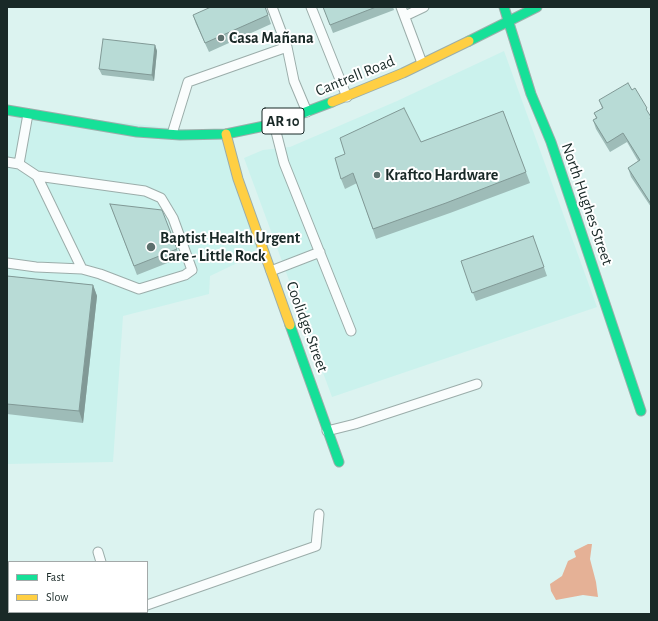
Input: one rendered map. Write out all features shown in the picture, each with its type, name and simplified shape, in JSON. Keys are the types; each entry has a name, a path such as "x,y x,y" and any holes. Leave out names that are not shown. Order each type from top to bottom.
{"street":[{"name":"North Hughes Street","path":"504,7 531,94 551,142 641,411"},
{"name":"Cantrell Road","path":"7,110 137,132 172,134 226,134 274,124 347,97 422,63 537,7"},
{"name":"Coolidge Street","path":"226,134 238,179 338,462"}],"lane":[{"path":"272,7 287,47 294,81 307,112"},
{"path":"311,7 347,97"},
{"path":"401,7 422,63"},
{"path":"405,16 424,7"},
{"path":"172,134 188,82 287,47"},
{"path":"19,164 28,114"},
{"path":"274,124 284,163 352,331"},
{"path":"7,162 19,164 37,176 145,191 161,198 173,218 192,270 185,274 139,289 100,274 82,269 36,267 7,263"},
{"path":"37,176 82,269"},
{"path":"271,271 320,252"},
{"path":"327,431 355,424 477,384"},
{"path":"148,605 316,546 319,514"},
{"path":"98,552 101,561"}],"shaded area":[{"path":"504,51 597,307 332,397 244,158 263,150 290,147 397,101"},
{"path":"7,110 226,134 261,242 250,257 210,276 209,294 123,316 113,462 7,464"},
{"path":"588,544 592,544 590,559 598,597 583,595 556,600 551,591 550,584 562,576 568,561 576,557 574,551"}],"building":[{"name":"Casa Mañana","path":"211,7 265,7 268,15 205,43 193,15"},
{"path":"323,7 376,7 330,25"},
{"path":"103,39 155,45 152,75 99,69"},
{"path":"628,83 632,90 635,88 651,117 651,204 628,168 640,160 623,133 607,143 593,120 597,118 594,113 603,108 599,100"},
{"path":"404,108 421,142 503,111 526,172 373,229 353,173 341,179 335,158 345,154 340,138"},
{"name":"Baptist Health Urgent Care - Little Rock","path":"110,204 162,210 177,249 134,266"},
{"path":"533,236 544,267 472,293 461,261"},
{"path":"7,276 93,285 79,411 7,404"},
{"path":"7,573 8,573 8,605"}],"traffic: fast":[{"path":"504,7 531,94 551,142 641,411"},
{"path":"469,41 537,7"},
{"path":"7,110 137,132 180,135 226,134 274,124 332,102"},
{"path":"290,325 339,462"}],"traffic: slow":[{"path":"332,102 403,73 469,41"},
{"path":"226,134 238,179 290,325"}],"place":[{"name":"Casa Mañana","path":"221,38"},
{"name":"Kraftco Hardware","path":"377,175"},
{"name":"Baptist Health Urgent Care - Little Rock","path":"151,247"}]}
